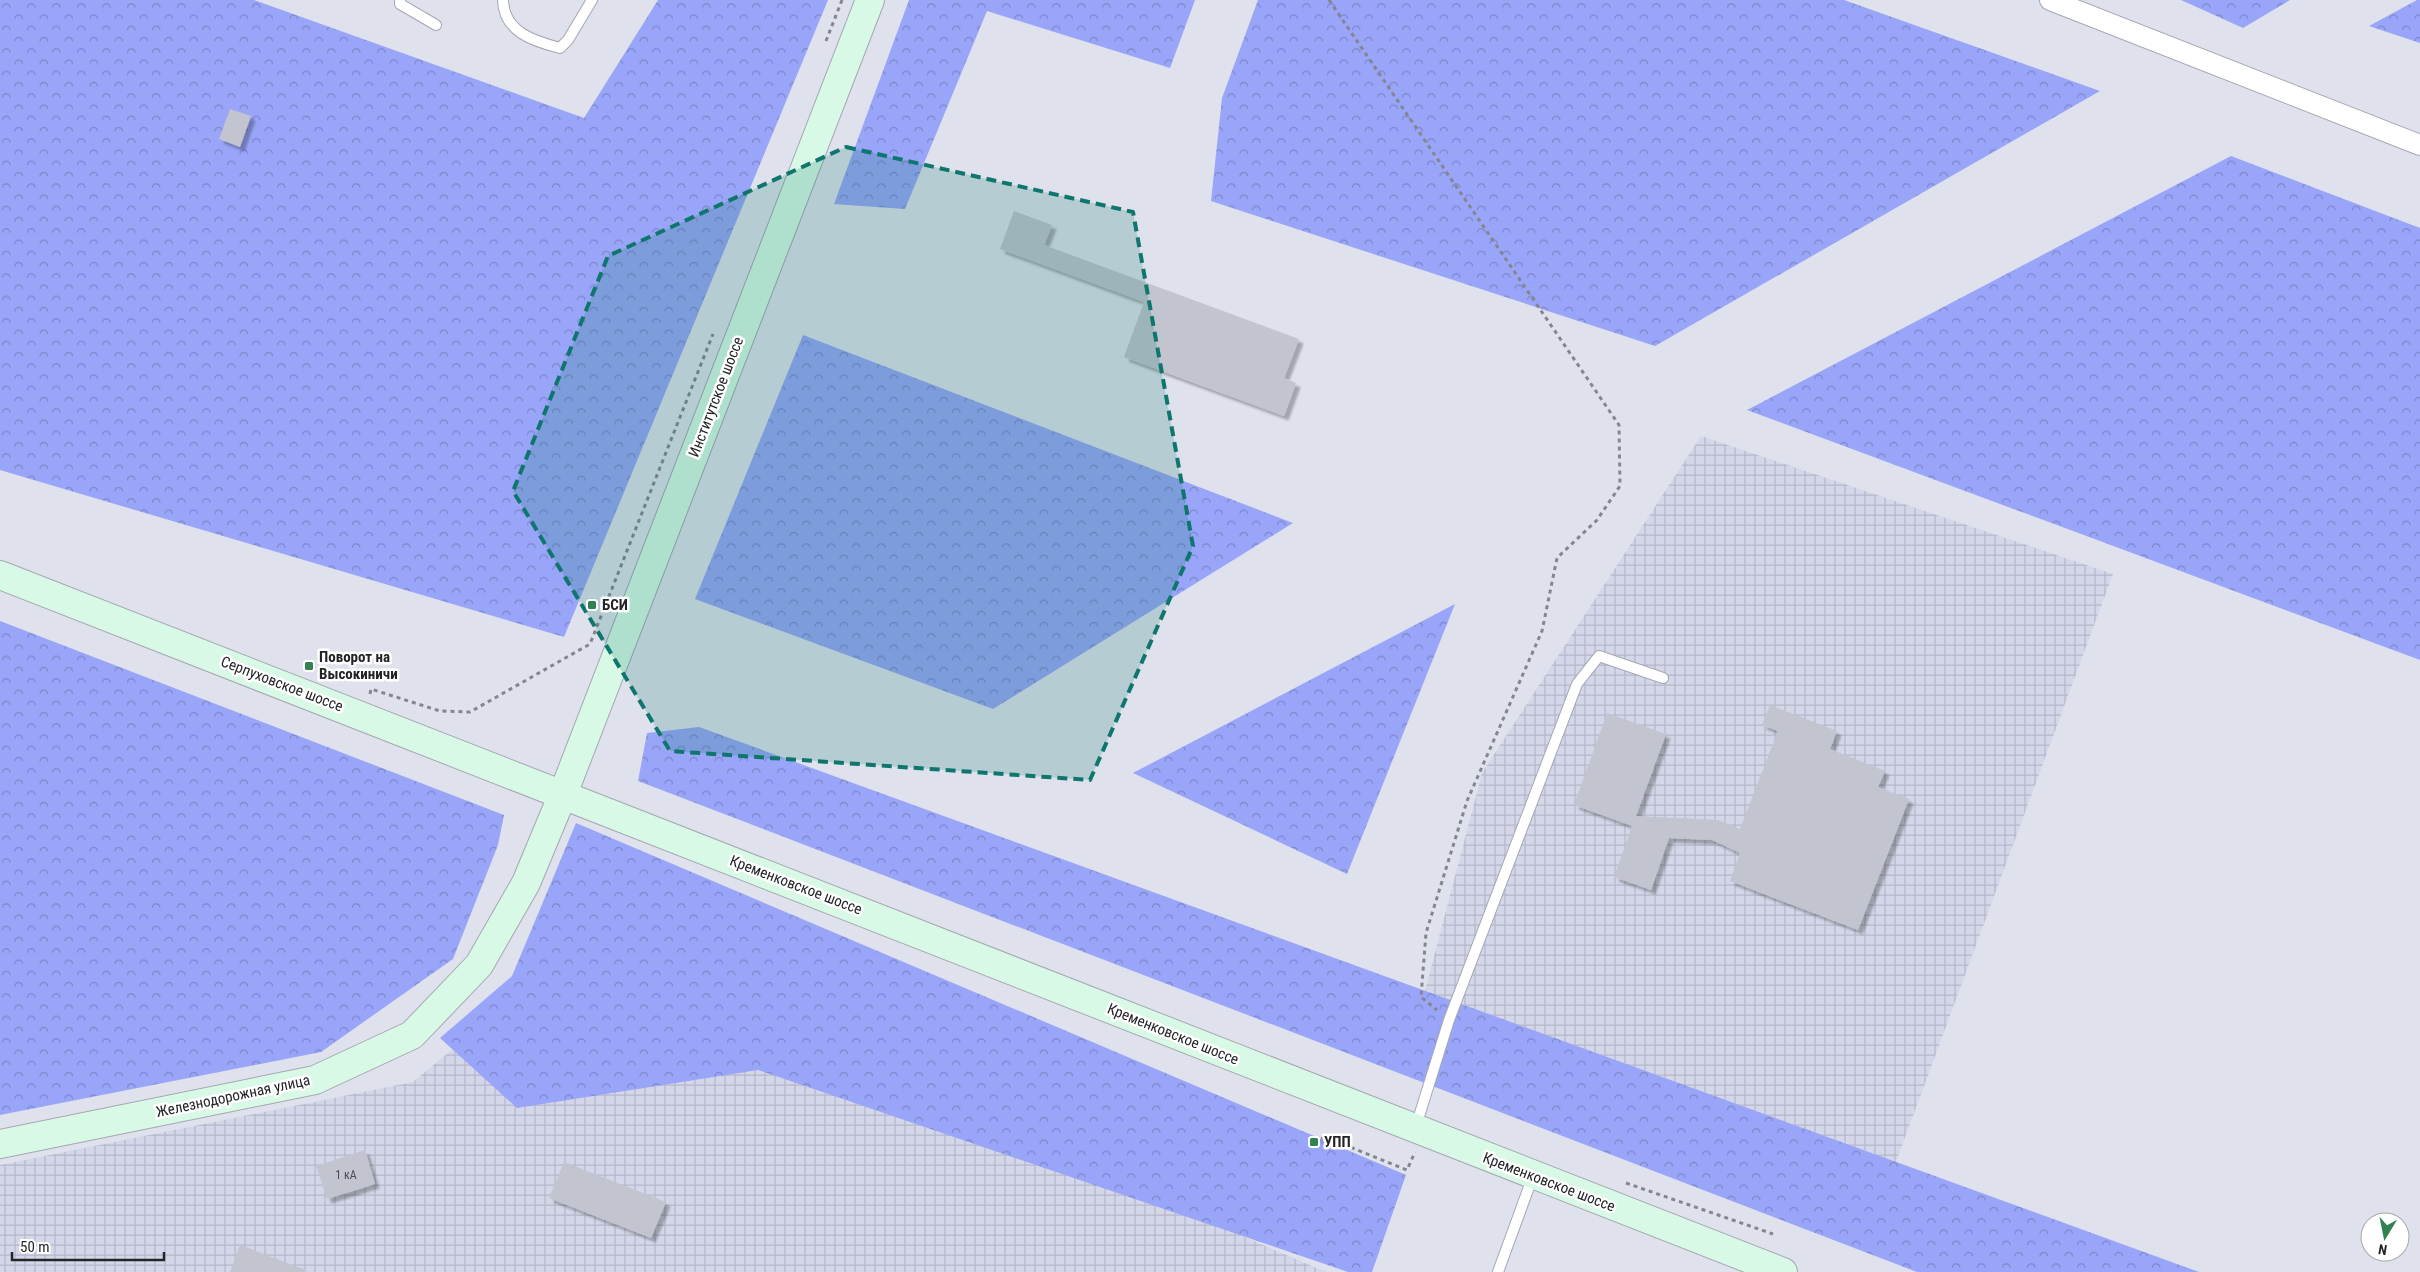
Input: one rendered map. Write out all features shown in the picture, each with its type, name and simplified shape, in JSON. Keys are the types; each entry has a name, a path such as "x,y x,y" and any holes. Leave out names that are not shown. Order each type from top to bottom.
{"main road":[{"name":"Институтское шоссе","path":"563,794 870,0"},
{"name":"Серпуховское шоссе","path":"0,575 563,794"},
{"name":"Кременковское шоссе","path":"563,794 1533,1176 1783,1272"},
{"name":"Железнодорожная улица","path":"0,1144 315,1080 412,1035 480,966 526,883 563,794"}],"street":[{"path":"2050,0 2420,145"}],"lane":[{"path":"400,0 400,4 436,25"},
{"path":"503,0 504,14 512,27 543,44 560,48 568,40 592,0"},
{"path":"1419,1131 1449,1020 1577,684 1599,656 1663,678"},
{"path":"1498,1272 1533,1176"}],"path":[{"path":"825,45 842,0"},
{"path":"1329,0 1619,425 1620,486 1597,520 1557,558 1542,631 1467,801 1426,933 1421,996 1449,1020"},
{"path":"362,716 372,689 440,711 470,712 590,644 716,326"},
{"path":"1314,1142 1325,1137 1407,1170 1419,1131"}],"highlighted area":[{"path":"846,147 1133,212 1193,546 1090,780 670,751 513,491 608,256"}],"shaded area":[{"path":"1701,436 2113,574 1896,1162 1425,991 1482,773"},
{"path":"573,949 1326,1272 0,1272 0,1165 413,1082"}],"green space":[{"path":"0,0 254,0 584,118 658,0 828,0 564,637 0,470"},
{"path":"909,0 1195,0 1170,68 987,11 905,209 834,204"},
{"path":"1258,0 1844,0 2100,91 1655,346 1211,201 1222,98"},
{"path":"2181,0 2290,0 2243,28"},
{"path":"2420,0 2420,43 2369,26"},
{"path":"2231,156 2420,228 2420,660 1747,410"},
{"path":"803,335 1293,523 993,709 695,599"},
{"path":"1455,604 1347,874 1133,773"},
{"path":"0,621 504,815 498,845 453,959 321,1052 0,1115"},
{"path":"699,727 2199,1272 1917,1272 638,781 647,733"},
{"path":"576,823 1406,1175 1372,1272 1348,1272 758,1070 517,1108 440,1038 512,976"}],"building":[{"path":"230,109 251,116 240,147 219,139"},
{"path":"1014,211 1052,225 1044,245 1299,339 1284,378 1296,383 1284,416 1124,357 1144,302 1000,249"},
{"path":"1770,705 1837,731 1830,749 1885,771 1878,787 1909,799 1858,930 1730,881 1740,853 1712,840 1669,838 1651,890 1614,877 1632,826 1574,805 1607,713 1666,734 1636,816 1718,820 1740,829 1778,731 1762,725"},
{"path":"365,1150 375,1184 327,1199 316,1166"},
{"path":"564,1162 666,1202 651,1238 549,1198"},
{"path":"240,1245 306,1270 306,1272 230,1272"}],"place":[{"name":"БСИ","path":"592,605"},
{"name":"Поворот на Высокиничи","path":"309,666"},
{"name":"УПП","path":"1314,1142"}]}
